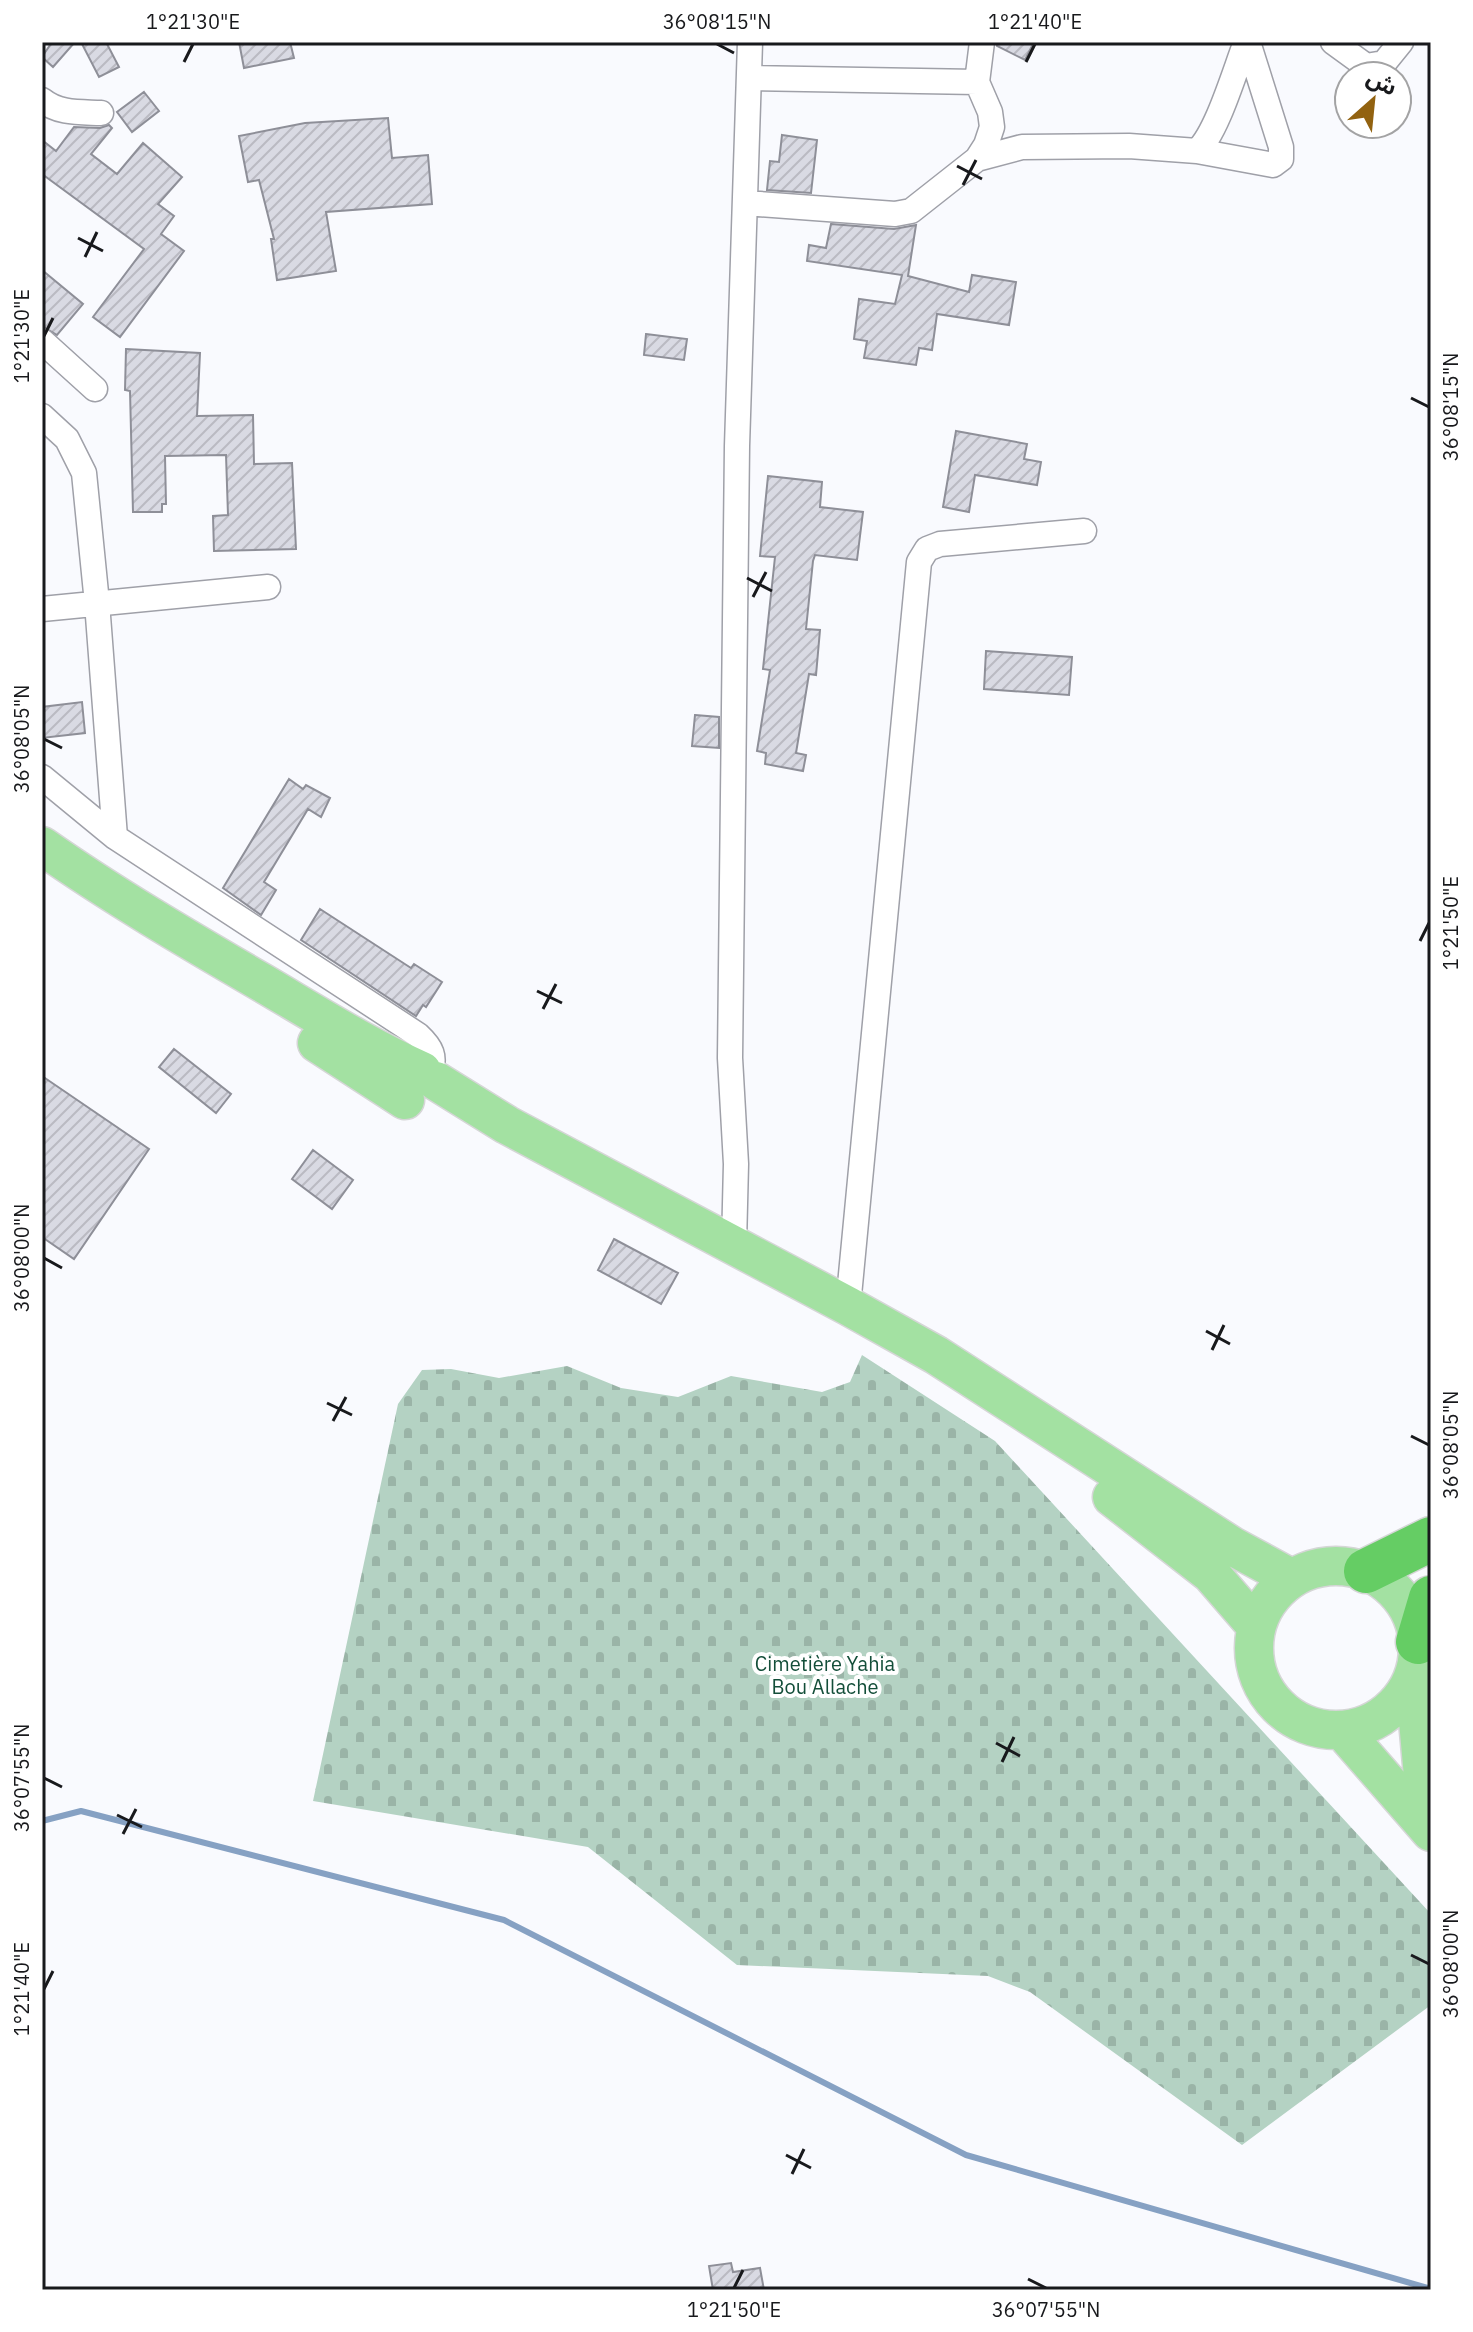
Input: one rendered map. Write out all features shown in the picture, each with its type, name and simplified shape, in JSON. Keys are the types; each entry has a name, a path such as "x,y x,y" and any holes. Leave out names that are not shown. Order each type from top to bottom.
{"highway":[{"path":"1366,1571 1431,1539"},
{"path":"1416,1659 1431,1598"}],"main road":[{"path":"42,846 96,884 343,1030 498,1140 772,1289 1053,1458 1123,1504 1184,1550 1219,1582 1256,1626"},
{"path":"42,874 121,927 333,1052 423,1086 507,1125 936,1355 1232,1546 1291,1578"},
{"path":"1416,1659 1403,1696 1386,1713 1365,1725 1342,1730 1316,1728 1292,1718 1272,1700 1259,1678 1253,1652 1256,1626 1263,1607 1275,1591 1291,1578 1315,1568 1341,1565 1366,1571 1386,1582 1402,1599 1414,1619 1424,1787 1431,1816"},
{"path":"1342,1730 1431,1832"}],"street":[{"path":"734,1244 736,1164 730,1058 737,446 750,42"},
{"path":"745,203 903,215 911,211 977,159 986,145 992,127 990,112 977,82 982,42"},
{"path":"977,159 1022,147 1129,146 1197,151 1273,165 1281,159 1281,147 1247,42"},
{"path":"1197,151 1204,145 1247,42"},
{"path":"1333,42 1366,66 1384,63 1401,42"},
{"path":"749,78 977,82"},
{"path":"42,100 51,108 65,112 101,113"},
{"path":"42,341 95,389"},
{"path":"42,416 67,439 84,473 115,837"},
{"path":"848,1306 919,562 927,549 940,544 1084,531"},
{"path":"42,609 268,587"},
{"path":"42,777 115,837 418,1035 430,1048 434,1063 423,1086"}],"green space":[{"name":"Cimetière Yahia Bou Allache","path":"862,1355 995,1441 1431,1914 1431,2005 1242,2145 1030,1992 988,1976 737,1965 588,1847 313,1801 398,1404 422,1370 451,1369 499,1378 567,1366 621,1388 678,1397 731,1376 822,1392 850,1382"}],"building":[{"path":"52,42 75,42 53,67 42,57"},
{"path":"81,42 106,42 119,67 99,77"},
{"path":"239,42 290,42 294,58 244,68"},
{"path":"997,42 1034,42 1025,60 997,46"},
{"path":"144,92 159,111 132,132 117,112"},
{"path":"388,118 392,158 428,155 432,204 326,212 336,271 277,280 271,239 274,239 259,180 248,182 239,136 305,123"},
{"path":"109,125 112,128 91,154 117,174 143,143 182,177 158,204 174,216 161,234 184,251 120,337 93,317 144,249 42,174 42,140 56,151 74,127 100,128"},
{"path":"782,135 817,140 811,193 767,190 770,161 779,162"},
{"path":"831,224 894,229 916,225 908,276 969,292 972,275 1016,282 1009,325 937,314 932,350 919,348 916,365 864,358 867,341 854,339 859,299 895,304 902,275 807,261 809,245 826,248"},
{"path":"42,270 83,304 57,335 42,326"},
{"path":"646,334 687,339 684,360 644,355"},
{"path":"126,349 200,353 197,416 253,415 254,464 292,463 296,549 214,551 213,516 228,515 226,455 165,456 166,504 162,504 162,512 133,512 130,391 125,390"},
{"path":"956,431 1027,444 1024,459 1041,462 1037,485 975,475 969,512 943,507"},
{"path":"768,476 822,482 820,507 863,512 857,560 815,555 813,561 806,629 820,630 816,675 809,674 796,753 806,755 803,771 765,764 766,753 757,751 770,670 763,669 775,557 760,556"},
{"path":"986,651 1072,657 1069,695 984,689"},
{"path":"82,702 85,733 42,738 42,707"},
{"path":"695,715 719,717 719,748 692,746"},
{"path":"289,779 303,789 306,785 330,798 321,817 308,809 264,882 276,890 261,915 223,888"},
{"path":"320,909 411,968 414,964 442,982 426,1007 423,1005 416,1016 301,940"},
{"path":"174,1049 231,1094 216,1113 159,1067"},
{"path":"42,1076 149,1149 74,1259 42,1237"},
{"path":"313,1150 353,1180 332,1209 292,1179"},
{"path":"614,1239 678,1273 661,1304 598,1270"},
{"path":"731,2263 733,2272 760,2268 764,2290 713,2290 709,2266"}],"waterway":[{"path":"42,1821 81,1811 504,1920 966,2155 1431,2289"}]}
